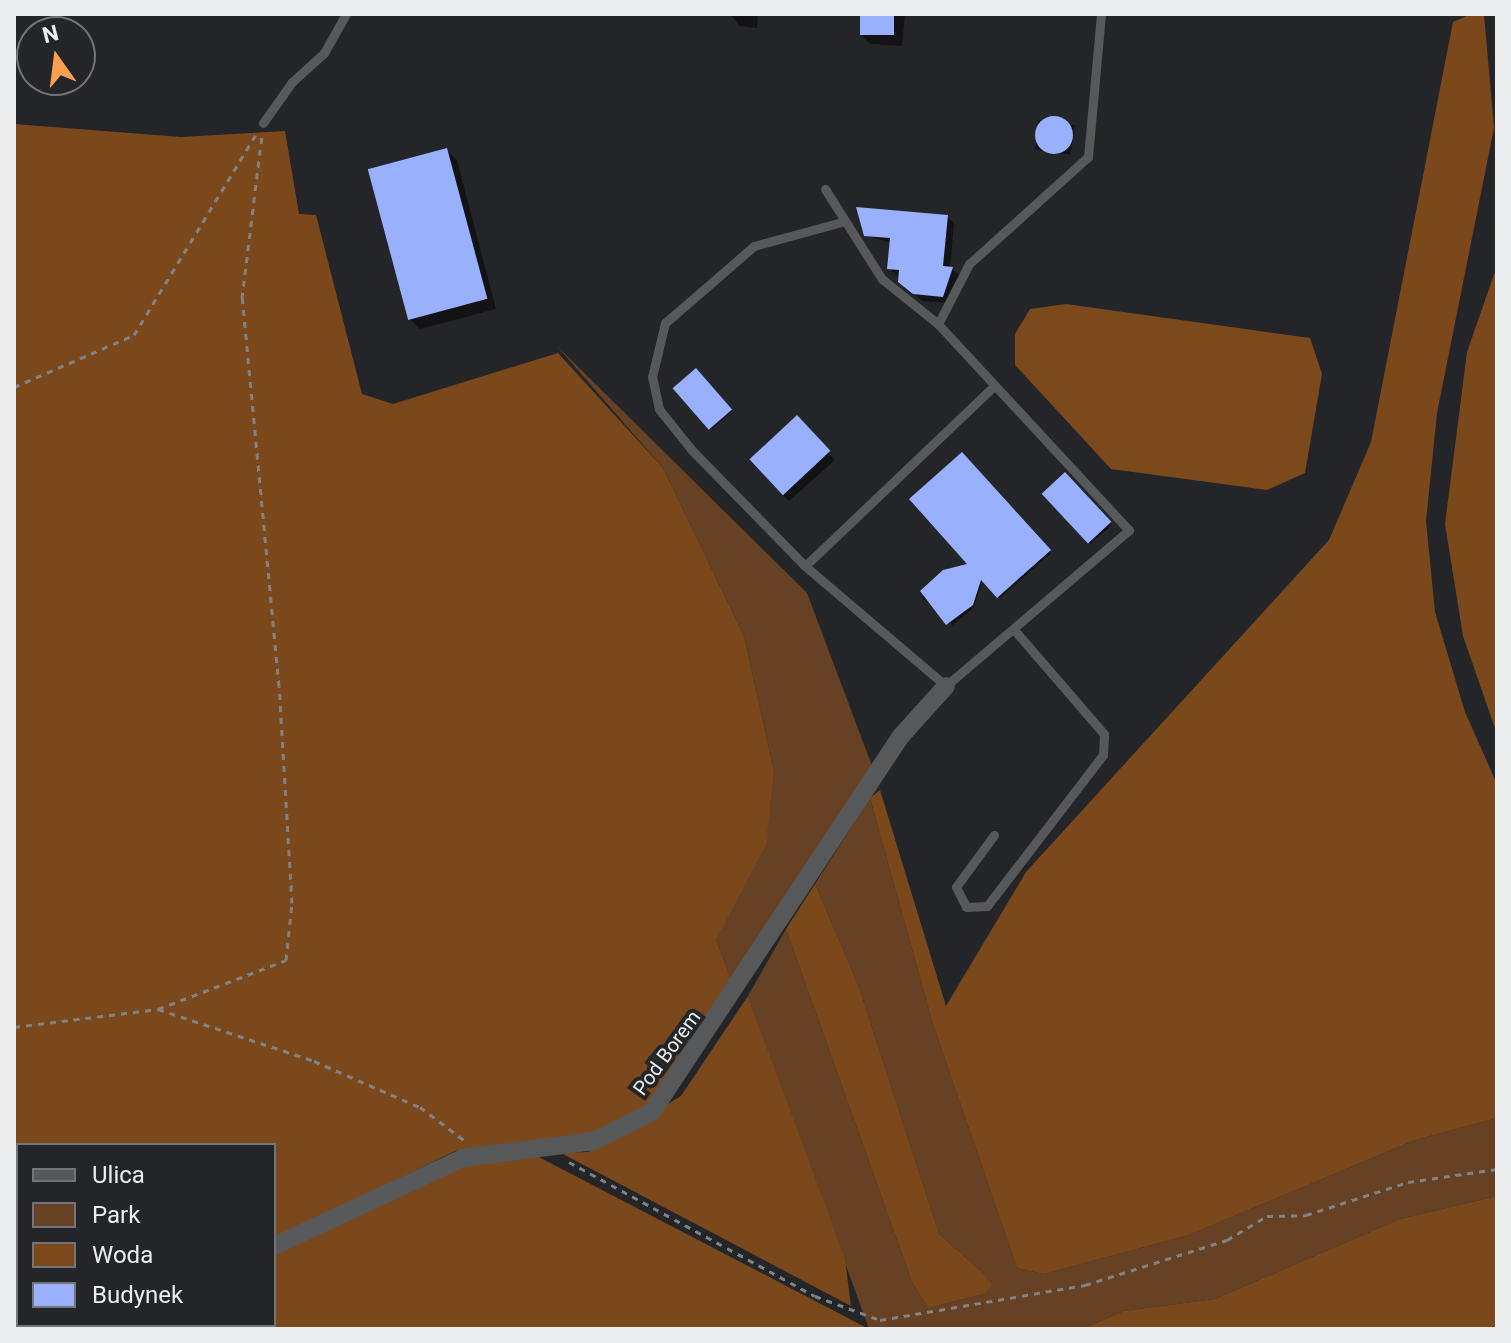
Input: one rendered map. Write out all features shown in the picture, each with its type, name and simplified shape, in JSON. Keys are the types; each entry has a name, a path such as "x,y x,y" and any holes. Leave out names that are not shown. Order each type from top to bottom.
{"street":[{"name":"Pod Borem","path":"276,1245 385,1191 493,1153 594,1141 652,1112 667,1096 901,736 946,686"}],"lane":[{"path":"263,123 324,53 346,14"},
{"path":"938,324 969,264 1088,157 1101,14"},
{"path":"825,189 842,222 882,279 938,324 1129,530 1016,632 946,686 805,566 659,409 654,349 665,323 754,246 842,222"},
{"path":"805,566 995,385"},
{"path":"994,835 956,887 966,907 987,906 1103,755 1104,734 1016,632"}],"path":[{"path":"191,14 234,14"},
{"path":"14,387 134,335 263,123"},
{"path":"14,1027 158,1009 286,960 292,903 278,671 242,298 263,123"},
{"path":"158,1009 393,1095 493,1153"},
{"path":"542,1146 815,1296 880,1320 1085,1285 1227,1240 1267,1216 1306,1215 1408,1182 1497,1169"}],"green space":[{"path":"557,346 807,593 874,771 734,987 716,940 774,771 744,636 663,468"},
{"path":"870,798 933,1024 1017,1268 1044,1274 1189,1235 1415,1140 1497,1118 1497,1196 1400,1219 1215,1299 1124,1311 1082,1329 869,1329 748,996 786,929 912,1282 928,1308 984,1294 983,1273 939,1234 859,987 815,884"}],"shaded area":[{"path":"1471,14 1484,14 1494,128 1437,413 1426,521 1435,612 1465,712 1497,784 1497,1118 1415,1140 1189,1235 1044,1274 1017,1268 933,1024 870,798 880,790 946,1006 1026,872 1329,540 1371,442 1453,22"},
{"path":"14,124 181,137 285,131 299,214 316,215 362,394 393,404 558,353 663,468 744,636 774,771 766,845 716,940 734,987 660,1096 634,1116 589,1138 455,1151 276,1238 276,1143 16,1143 16,1327 86,1327 14,1329"},
{"path":"1497,266 1497,734 1463,636 1445,524 1467,352"},
{"path":"815,884 859,987 939,1234 983,1273 992,1285 984,1294 928,1308 912,1282 786,929"},
{"path":"748,996 845,1259 851,1306 561,1153 588,1152 681,1096"},
{"path":"533,1154 869,1329 111,1329 276,1327 276,1252 464,1163"},
{"path":"1497,1196 1497,1329 1082,1329 1124,1311 1215,1299 1400,1219"}],"water":[{"path":"1066,304 1310,338 1322,374 1305,473 1267,490 1111,469 1015,365 1015,334 1030,309"}],"building":[{"path":"860,14 894,14 894,35 860,35"},
{"path":"1054,116 1068,121 1073,135 1068,149 1054,154 1040,149 1035,135 1040,121"},
{"path":"447,148 487,299 408,320 368,169"},
{"path":"856,207 948,215 943,266 953,267 943,297 913,294 898,282 899,270 887,269 890,238 864,236"},
{"path":"696,368 732,410 709,430 673,388"},
{"path":"797,415 830,451 783,495 749,459"},
{"path":"962,452 1051,550 997,598 981,580 973,605 946,625 920,591 943,570 967,564 909,499"},
{"path":"1065,472 1111,522 1088,544 1042,494"}]}
